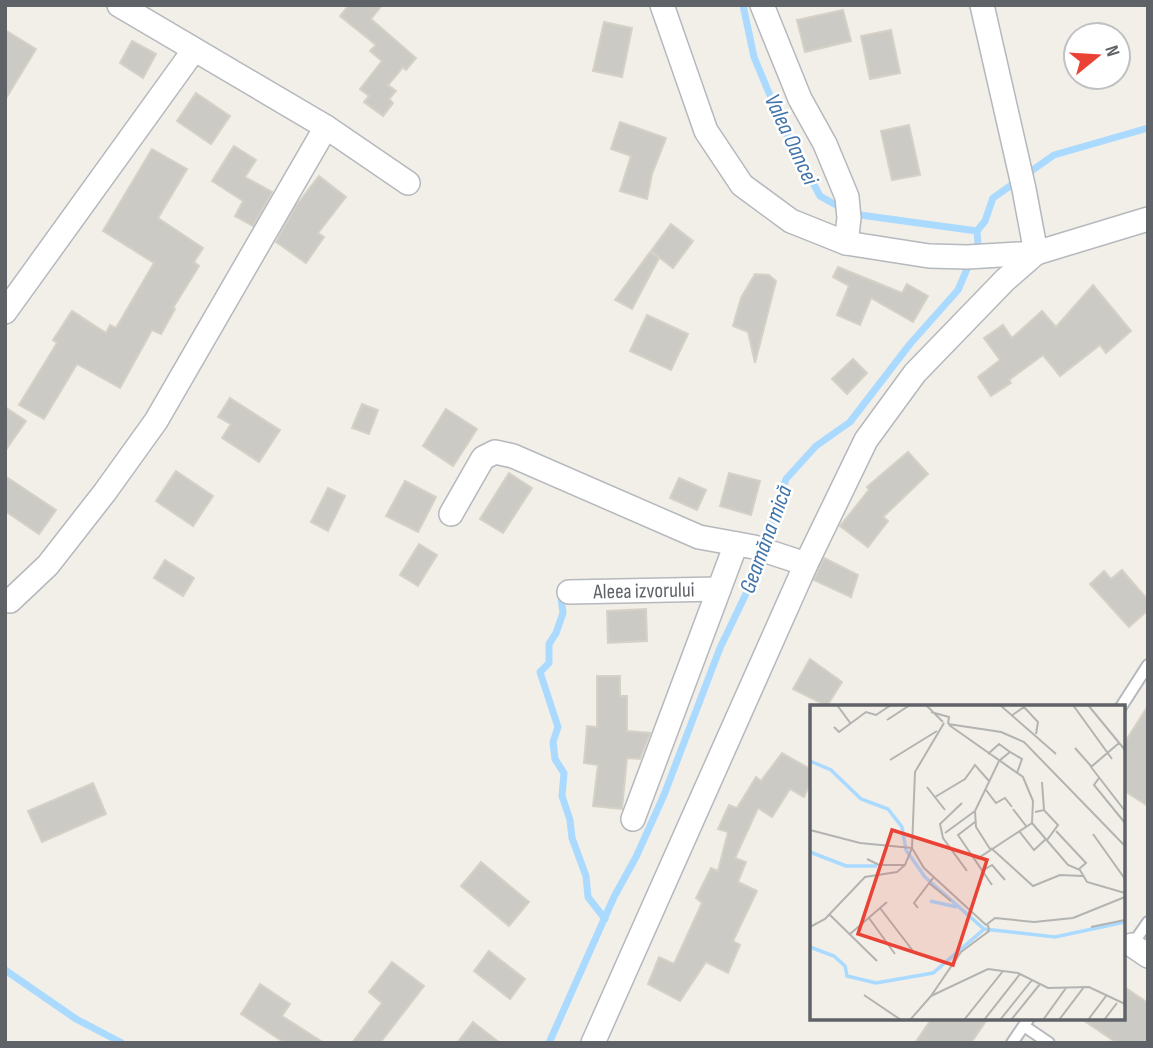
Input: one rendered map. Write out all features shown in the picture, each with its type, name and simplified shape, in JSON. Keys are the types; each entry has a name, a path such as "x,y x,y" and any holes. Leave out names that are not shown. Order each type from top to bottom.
{"street":[{"path":"119,5 326,127 408,183"},
{"path":"662,5 706,131 742,185 791,221 846,243 929,256 996,257 1036,253 1148,219"},
{"path":"762,5 800,99 825,144 848,207 846,243"},
{"path":"982,5 1036,253"},
{"path":"5,312 194,50"},
{"path":"10,601 48,565 156,421 326,127"},
{"path":"593,1043 796,561 866,440 915,373 1036,253"},
{"path":"451,514 483,458 495,452 513,456 699,537 745,546 796,561"},
{"path":"633,819 719,589 745,546"},
{"name":"Aleea izvorului","path":"569,592 719,589"}],"lane":[{"path":"1122,705 1148,666"},
{"path":"1134,948 1148,922"},
{"path":"1012,1043 1027,1022 1049,1043"}],"building":[{"path":"349,5 382,5 371,19 416,58 406,70 403,67 388,85 396,91 389,99 393,103 383,116 364,102 369,96 360,89 382,61 370,51 376,45 340,16"},
{"path":"843,10 851,41 805,52 797,20"},
{"path":"604,22 632,28 622,77 593,71"},
{"path":"5,30 36,49 5,100"},
{"path":"891,30 900,73 870,79 861,36"},
{"path":"132,41 156,54 143,78 120,63"},
{"path":"196,93 230,116 211,144 177,121"},
{"path":"620,122 666,138 652,174 647,199 620,191 631,156 611,149"},
{"path":"909,125 920,175 892,180 881,131"},
{"path":"234,146 256,160 245,177 272,192 253,226 235,216 243,201 212,181"},
{"path":"152,149 187,169 158,218 203,248 194,262 199,266 173,308 175,309 161,334 152,330 120,388 77,364 44,419 19,405 57,343 53,340 72,311 106,333 110,325 116,328 154,263 103,231"},
{"path":"319,176 346,197 318,233 324,237 306,263 276,242 296,206"},
{"path":"671,224 693,241 673,268 651,251"},
{"path":"650,252 659,258 632,309 615,300"},
{"path":"838,267 902,293 907,284 928,296 913,322 871,298 860,325 837,315 849,286 833,277"},
{"path":"755,274 769,275 776,281 755,363 748,332 733,326 741,298"},
{"path":"1093,285 1131,331 1106,353 1100,345 1060,376 1043,355 1009,380 1011,383 991,396 978,377 1000,360 984,338 1003,325 1012,338 1042,311 1056,327"},
{"path":"647,315 688,334 671,370 630,351"},
{"path":"853,359 867,373 847,394 832,379"},
{"path":"230,398 280,430 259,462 222,438 231,424 218,417"},
{"path":"362,404 378,410 369,434 352,428"},
{"path":"5,407 26,421 5,451"},
{"path":"446,409 477,429 453,466 423,446"},
{"path":"908,452 928,474 883,517 888,521 868,547 840,526 869,490 867,487"},
{"path":"176,471 213,496 193,526 156,501"},
{"path":"509,473 532,488 503,533 480,519"},
{"path":"729,473 760,481 751,515 720,506"},
{"path":"5,476 56,510 39,534 5,511"},
{"path":"679,478 706,490 697,510 670,498"},
{"path":"405,481 436,497 418,532 386,516"},
{"path":"328,488 345,496 328,531 311,522"},
{"path":"419,544 437,555 418,586 400,575"},
{"path":"824,558 858,575 851,597 814,580"},
{"path":"165,560 194,578 183,596 154,578"},
{"path":"1122,570 1148,600 1148,610 1129,627 1090,584 1104,571 1111,579"},
{"path":"646,609 647,641 608,643 607,611"},
{"path":"810,659 842,682 828,705 793,689"},
{"path":"597,676 620,676 620,696 627,696 627,731 650,733 640,759 627,758 622,809 593,806 598,765 584,763 587,726 597,727"},
{"path":"1148,706 1148,806 1125,791 1125,742"},
{"path":"782,753 810,769 810,784 804,797 790,789 772,817 758,808 735,858 746,862 738,882 757,891 733,941 740,945 728,973 706,962 680,1001 648,984 659,957 674,964 702,903 696,898 711,868 718,871 728,832 718,829 729,805 737,808 756,777 761,781"},
{"path":"93,783 106,814 42,842 28,811"},
{"path":"481,862 529,902 509,926 461,886"},
{"path":"489,951 525,979 510,999 474,971"},
{"path":"392,962 424,986 380,1043 352,1043 382,1003 369,992"},
{"path":"260,984 290,1004 282,1016 324,1043 285,1043 241,1014"},
{"path":"1125,987 1148,1003 1148,1043 1117,1043 1083,1020 1125,1020"},
{"path":"931,1020 987,1020 971,1043 915,1043"},
{"path":"473,1022 500,1043 457,1043"}],"waterway":[{"name":"Valea Oancei","path":"743,5 754,57 784,129 820,196 843,209"},
{"name":"Geamăna mică","path":"975,251 978,244 977,231 985,221 993,198 1054,155 1148,128"},
{"name":"Valea Oancei","path":"853,214 977,231"},
{"name":"Geamăna mică","path":"549,1043 614,897 636,857 664,795 720,648 755,575 786,479 816,446 850,422 910,344 958,290 970,262"},
{"path":"561,598 563,613 549,644 549,663 540,672 558,727 553,742 555,759 564,773 562,796 570,820 572,838 586,876 588,897 605,919"},
{"path":"5,970 76,1019 122,1043"}]}
